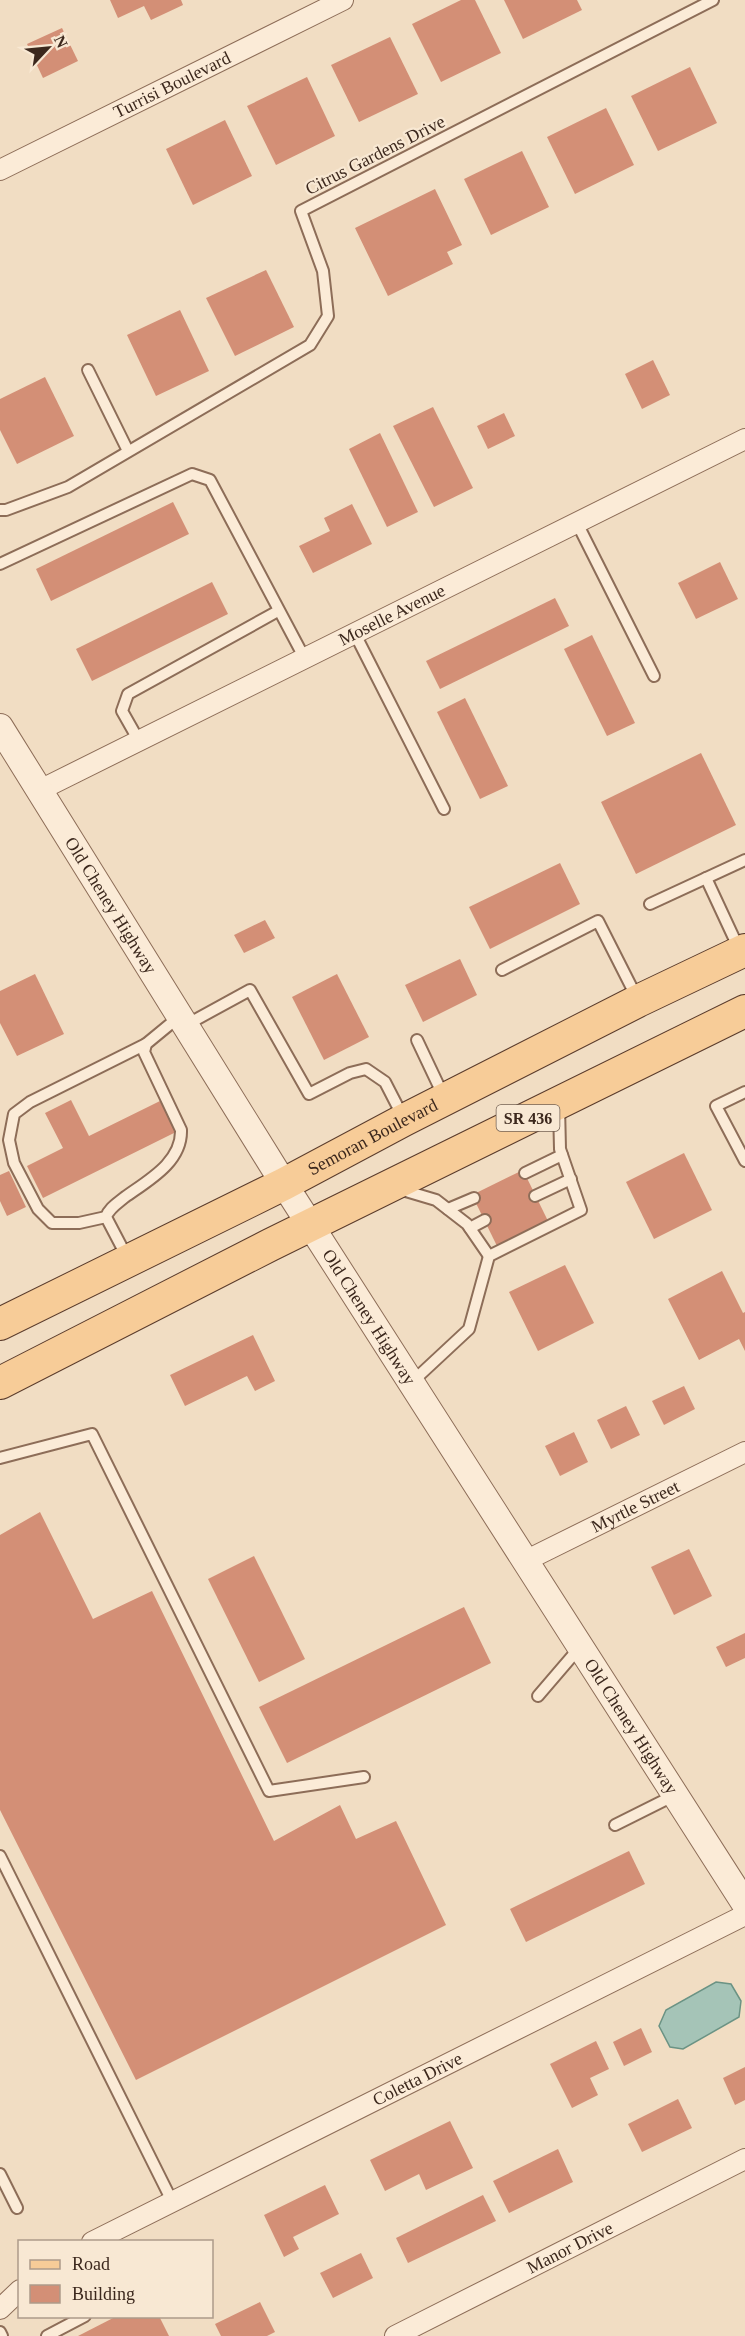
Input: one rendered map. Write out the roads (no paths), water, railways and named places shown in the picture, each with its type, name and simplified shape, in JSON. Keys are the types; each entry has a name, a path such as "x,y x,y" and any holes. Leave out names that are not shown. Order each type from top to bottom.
{"main road":[{"name":"Semoran Boulevard","path":"0,1324 284,1184 638,1001 743,952"},
{"name":"SR 436","path":"0,1383 310,1225 745,1011"}],"street":[{"name":"Turrisi Boulevard","path":"0,170 343,0"},
{"name":"Moselle Avenue","path":"40,790 745,439"},
{"name":"Old Cheney Highway","path":"0,727 284,1184 745,1904"},
{"name":"Myrtle Street","path":"525,1562 745,1452"},
{"name":"Coletta Drive","path":"94,2240 745,1915"},
{"name":"Manor Drive","path":"395,2336 745,2159"},
{"path":"0,2309 18,2292"}],"lane":[{"name":"Citrus Gardens Drive","path":"0,510 6,510 68,487 310,345 328,316 324,271 301,212 713,0"},
{"path":"88,370 128,451"},
{"path":"0,564 192,474 210,480 305,659"},
{"path":"577,523 654,676"},
{"path":"139,741 122,711 128,694 278,611"},
{"path":"355,634 444,809"},
{"path":"650,904 745,860"},
{"path":"706,878 743,952"},
{"path":"502,969 598,921 638,1001"},
{"path":"106,1218 79,1223 52,1223 38,1209 14,1163 9,1140 14,1114 30,1102 146,1044 183,1020 250,990 309,1094 350,1072 366,1069 385,1082 404,1120"},
{"path":"417,1040 446,1100"},
{"path":"129,1259 106,1218 108,1211 165,1166 177,1153 181,1142 181,1130 144,1052 146,1044"},
{"path":"745,1092 716,1106 745,1161"},
{"path":"411,1383 469,1329 489,1256 581,1210 560,1149 559,1103"},
{"path":"525,1173 562,1155"},
{"path":"536,1196 570,1179"},
{"path":"390,1186 436,1200 470,1228 489,1256"},
{"path":"448,1209 474,1197"},
{"path":"470,1228 485,1220"},
{"path":"0,1458 92,1434 269,1791 364,1777"},
{"path":"538,1696 580,1647"},
{"path":"615,1825 675,1795"},
{"path":"0,1856 172,2201"},
{"path":"0,2174 17,2208"},
{"path":"47,2336 81,2318"},
{"path":"0,2332 2,2336"}]}
